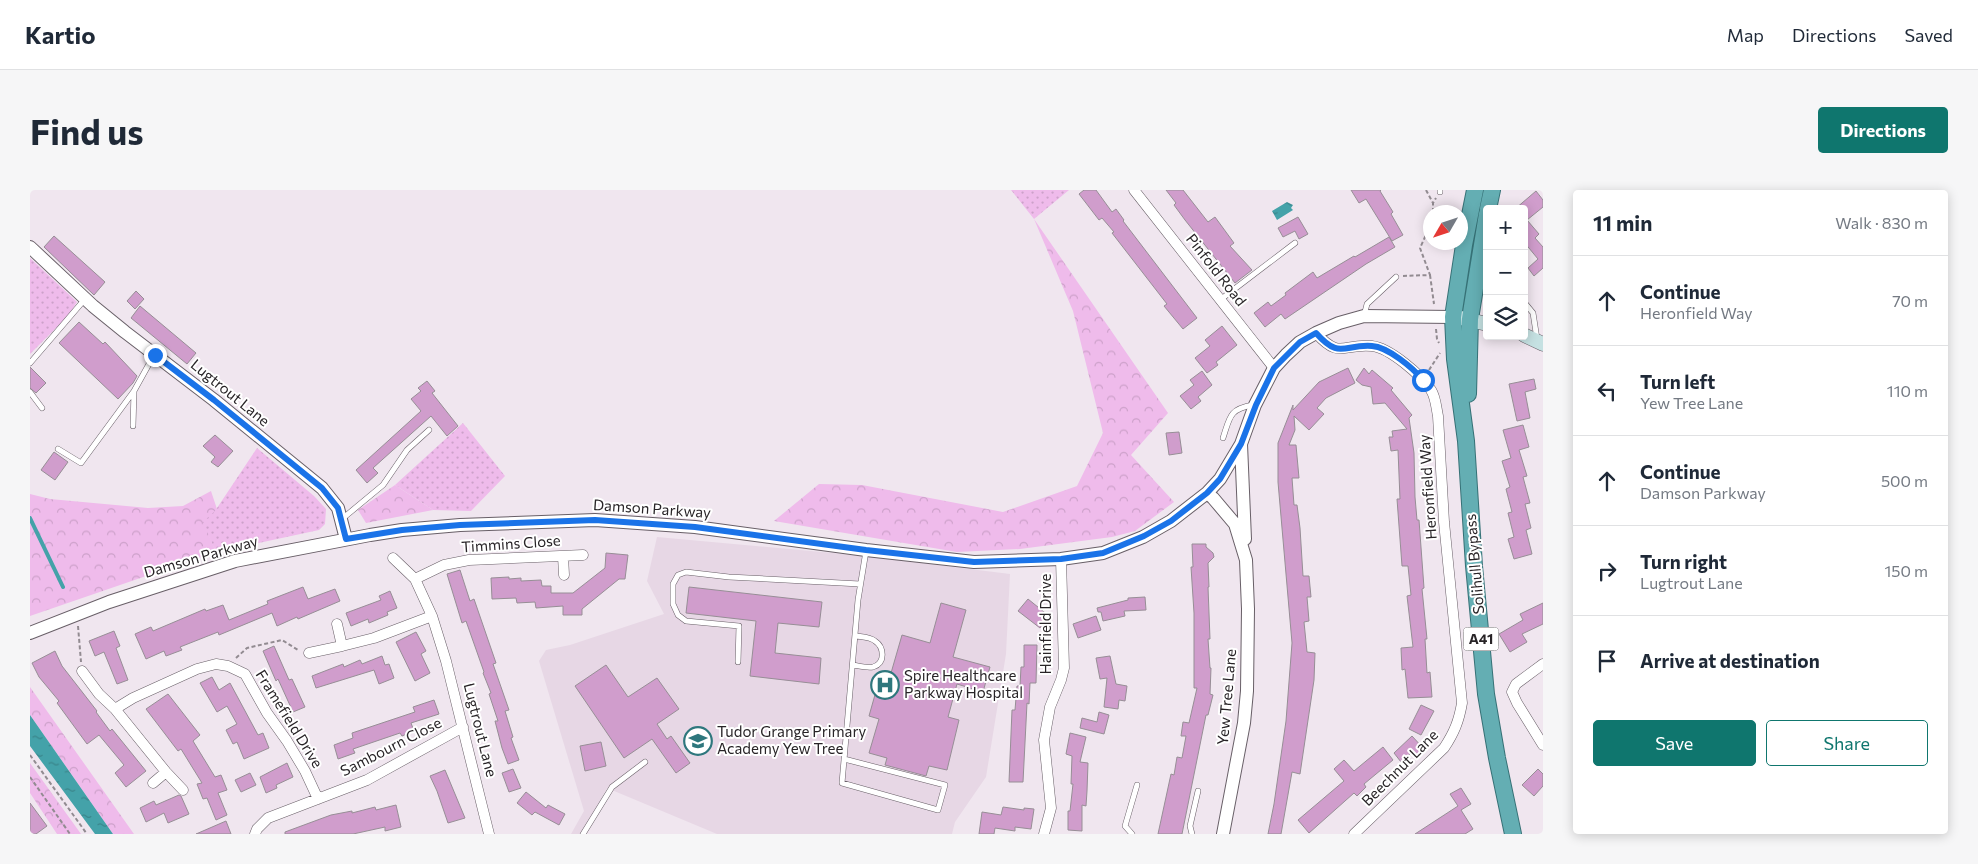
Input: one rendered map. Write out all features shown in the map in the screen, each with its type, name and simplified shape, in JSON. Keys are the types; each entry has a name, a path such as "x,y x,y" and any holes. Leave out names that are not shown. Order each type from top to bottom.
{"highway":[{"path":"1489,205 1492,190"},
{"name":"Solihull Bypass","path":"1471,194 1453,317 1455,359 1466,441 1474,566 1486,694 1513,834"},
{"name":"Solihull Bypass","path":"1466,441 1470,319 1483,235"}],"main road":[{"path":"1453,317 1483,323"},
{"path":"1528,337 1540,343"}],"street":[{"name":"Pinfold Road","path":"1134,190 1274,368"},
{"name":"Lugtrout Lane","path":"30,247 85,298 322,488 338,508 346,539"},
{"name":"Yew Tree Lane","path":"1246,560 1236,524 1207,493 1220,479 1241,444 1256,405 1274,368 1300,342 1339,323 1364,316 1453,317"},
{"name":"Heronfield Way","path":"1316,333 1334,349 1357,346 1382,348 1418,375 1435,399 1438,416 1444,522 1462,703 1460,719"},
{"name":"Yew Tree Lane","path":"1223,834 1244,723 1247,692 1248,618 1241,444"},
{"name":"Damson Parkway","path":"30,633 109,602 235,561 402,530 460,525 595,520 695,527 866,550 974,562 1061,559 1103,553 1144,536 1171,521 1207,493"},
{"name":"Timmins Close","path":"415,579 444,565 469,560 583,555"},
{"path":"562,556 564,575"},
{"name":"Lugtrout Lane","path":"393,558 415,579 432,616 446,661 489,834"},
{"name":"Hainfield Drive","path":"1044,834 1051,808 1044,740 1050,707 1064,668 1061,559"},
{"path":"309,653 374,638 432,616"},
{"path":"337,624 342,646"},
{"path":"115,709 133,698 197,669 216,664 228,666"},
{"path":"1543,664 1516,684 1512,692 1543,745"},
{"name":"Framefield Drive","path":"228,666 245,674 267,713 305,771 318,798"},
{"path":"82,671 99,694 115,709 183,790"},
{"name":"Beechnut Lane","path":"1354,834 1444,748 1455,732 1460,719"},
{"name":"Sambourn Close","path":"255,834 257,829 268,818 367,780 463,727"},
{"path":"152,783 166,772"}],"lane":[{"path":"1220,300 1295,243"},
{"path":"1364,316 1367,304 1396,276"},
{"path":"30,363 85,298"},
{"path":"1528,307 1533,313 1540,343"},
{"path":"58,449 82,463 134,391 155,355"},
{"path":"133,426 134,391"},
{"path":"30,392 42,408"},
{"path":"1223,438 1235,410 1256,405"},
{"path":"342,520 383,486 407,450 429,430"},
{"path":"844,759 945,785 938,810 842,783 844,759 856,636 858,600 866,550"},
{"path":"738,662 740,626 686,621 678,616 673,604 673,584 678,575 686,572 729,577 860,584"},
{"path":"853,665 874,667 879,664 883,653 880,645 875,641 856,636"},
{"path":"583,834 612,787 645,762"},
{"path":"1132,834 1125,826 1137,785"},
{"path":"1192,834 1190,826 1198,791"}],"path":[{"path":"1426,190 1433,205"},
{"path":"1396,276 1430,275 1420,248 1423,241"},
{"path":"1423,380 1442,349"},
{"path":"78,624 82,671"},
{"path":"228,666 247,648 282,640 303,653 309,653"},
{"path":"30,755 87,834"},
{"path":"30,777 70,834"}],"shaded area":[{"name":"Spire Healthcare Parkway Hospital","path":"657,537 865,556 1010,574 1006,654 986,777 955,822 952,834 717,834 607,788 582,834 571,834 584,811 539,661 546,650 570,645 664,614 647,581"}],"green space":[{"path":"1011,190 1069,190 1034,219"},
{"path":"1034,219 1168,413 1131,455 1174,502 1135,531 1112,537 1020,549 957,552 774,521 819,484 862,485 1003,512 1077,486 1103,433 1073,311"},
{"path":"30,258 77,302 68,316 30,354"},
{"path":"463,423 505,476 471,511 433,510 395,485"},
{"path":"257,448 314,496 326,509 325,524 319,530 216,552 202,522 217,508"},
{"path":"395,485 433,510 366,523 358,510"},
{"path":"211,491 217,509 203,522 216,552 30,616 30,494 50,499 148,508 183,506"},
{"path":"30,687 134,834 113,834 30,715"},
{"path":"30,763 81,834 57,834 30,793"}],"water":[{"path":"1287,202 1293,205 1291,208 1293,210 1277,220 1272,211"},
{"path":"30,715 113,834 95,834 30,746"}],"building":[{"path":"1084,190 1096,190 1112,212 1116,209 1123,221 1197,318 1183,329 1164,306 1167,304 1112,233 1114,232 1102,218 1099,220 1079,194"},
{"path":"1166,190 1183,190 1208,222 1215,217 1234,243 1230,246 1252,270 1235,283 1185,220"},
{"path":"1351,190 1381,190 1393,212 1391,214 1403,235 1392,241 1366,199 1359,203"},
{"path":"1536,191 1543,200 1543,207 1528,219 1528,205 1520,205"},
{"path":"1298,217 1308,234 1299,239 1295,231 1283,237 1278,228"},
{"path":"1528,221 1539,234 1535,238 1543,247 1543,268 1534,276 1528,268 1538,259 1528,247"},
{"path":"54,236 105,282 94,295 44,247"},
{"path":"1389,237 1395,247 1366,264 1285,319 1281,314 1265,327 1254,313 1268,302 1271,306 1313,272 1317,278"},
{"path":"136,291 144,299 135,309 127,301"},
{"path":"140,306 196,353 187,364 131,318"},
{"path":"79,322 103,344 105,342 137,376 118,399 59,343"},
{"path":"1222,326 1237,345 1216,362 1218,365 1207,373 1195,358 1210,346 1205,340"},
{"path":"30,367 46,383 36,393 30,388"},
{"path":"1348,368 1355,383 1326,398 1317,408 1324,414 1309,430 1294,416 1295,430 1289,445 1296,445 1299,478 1292,478 1294,505 1297,505 1300,528 1303,576 1309,576 1311,597 1307,597 1309,621 1304,622 1307,652 1315,653 1314,680 1300,774 1292,772 1281,834 1268,834 1286,721 1292,643 1278,482 1278,443 1293,405 1293,410 1319,382"},
{"path":"1364,368 1369,374 1372,370 1393,388 1391,390 1412,415 1409,418 1414,453 1415,497 1417,520 1419,520 1424,588 1422,589 1427,639 1425,639 1427,673 1430,672 1432,697 1408,698 1405,669 1402,670 1401,648 1413,647 1407,596 1411,595 1408,566 1402,566 1397,499 1400,499 1398,450 1391,451 1389,437 1393,437 1392,431 1407,429 1385,403 1373,404 1371,387 1362,385 1356,380"},
{"path":"1202,371 1212,385 1198,397 1201,401 1191,409 1180,396 1194,385 1190,380"},
{"path":"1534,379 1536,389 1525,392 1530,418 1517,421 1509,384"},
{"path":"427,381 435,391 432,393 458,426 447,436 431,416 373,468 378,473 367,483 356,470 421,411 411,399 421,391 418,388"},
{"path":"1523,425 1529,447 1519,450 1527,476 1523,477 1530,503 1525,504 1531,528 1526,530 1532,554 1514,559 1508,539 1514,537 1508,513 1512,512 1506,489 1510,487 1502,461 1511,458 1503,430"},
{"path":"1179,432 1182,453 1169,455 1166,433"},
{"path":"215,435 233,451 218,467 211,462 215,457 203,446"},
{"path":"54,452 68,462 55,480 41,470"},
{"path":"1192,544 1206,544 1206,547 1213,553 1214,557 1208,563 1210,694 1213,695 1208,715 1206,715 1182,834 1158,834 1171,774 1174,775 1177,757 1182,758 1186,736 1181,736 1183,722 1189,723 1197,688 1194,688"},
{"path":"606,553 628,555 625,579 619,579 582,609 582,615 563,615 563,606 536,608 535,602 517,603 516,598 492,599 491,578 521,578 521,581 541,580 542,586 551,586 551,593 573,593 605,568"},
{"path":"460,570 470,601 474,599 496,663 493,664 509,710 505,711 513,737 511,738 519,760 508,764 495,721 498,721 489,694 491,693 466,621 462,623 447,574"},
{"path":"303,587 308,599 335,589 340,601 277,626 272,613 219,635 218,632 180,647 182,650 166,656 164,651 146,659 135,634 151,627 153,631 205,609 206,611 223,605 229,620 268,604 267,601"},
{"path":"689,587 822,602 819,627 778,623 775,653 821,658 819,684 750,676 756,621 686,613"},
{"path":"390,591 397,608 387,612 388,615 369,623 368,619 351,626 346,613 381,600 379,596"},
{"path":"1145,597 1146,610 1124,611 1125,616 1103,621 1101,612 1098,612 1097,608 1128,600 1128,598"},
{"path":"1028,599 1049,616 1040,628 1018,611"},
{"path":"941,603 966,610 953,657 990,667 983,692 957,684 948,717 959,720 947,770 929,766 926,776 885,765 887,758 869,753 879,719 869,716 880,677 889,680 902,635 930,643"},
{"path":"1543,603 1543,624 1522,634 1527,642 1510,652 1499,634 1523,620 1520,614"},
{"path":"1096,616 1101,630 1078,638 1073,624"},
{"path":"114,631 120,646 116,648 128,680 117,684 104,652 95,656 89,641"},
{"path":"416,632 426,651 421,654 430,673 415,681 396,642"},
{"path":"1024,645 1037,645 1036,683 1030,683 1029,704 1027,703 1023,782 1009,782 1012,710 1015,710 1017,686 1020,686 1021,667 1024,667"},
{"path":"274,646 289,680 292,679 305,707 293,712 278,679 276,681 263,651"},
{"path":"55,651 62,666 110,731 112,729 146,771 126,787 115,773 124,765 99,735 87,744 57,703 59,701 39,677 32,663"},
{"path":"382,656 385,665 389,664 394,678 379,684 374,670 316,688 312,676 343,664 344,667 360,660 362,664"},
{"path":"1110,656 1116,684 1127,686 1125,701 1119,700 1118,709 1104,707 1107,678 1100,679 1096,658"},
{"path":"606,665 628,697 657,678 679,709 657,724 667,739 671,736 690,763 676,773 652,739 624,758 575,686"},
{"path":"212,677 219,690 230,683 258,735 263,733 269,748 244,759 237,742 233,744 226,730 237,724 227,706 217,712 200,683"},
{"path":"168,694 200,735 193,741 215,777 221,775 227,790 218,793 227,815 216,820 207,798 203,799 197,784 202,783 181,749 178,751 146,709"},
{"path":"434,700 439,714 411,723 414,731 402,736 400,733 353,749 355,753 338,759 334,745 353,738 352,733 415,712 413,707"},
{"path":"1421,705 1434,711 1421,735 1409,729"},
{"path":"1099,712 1109,715 1104,734 1080,728 1082,718 1097,722"},
{"path":"1070,733 1086,737 1080,762 1088,763 1086,806 1082,805 1082,831 1068,830 1068,811 1070,811 1073,784 1071,784 1072,756 1066,754"},
{"path":"1412,736 1424,749 1415,758 1411,753 1401,762 1394,753"},
{"path":"601,742 606,766 585,771 580,746"},
{"path":"1383,747 1393,760 1364,784 1366,787 1357,796 1354,793 1309,833 1298,820 1344,781 1334,769 1344,760 1354,771"},
{"path":"287,763 293,777 276,785 277,788 266,793 260,777"},
{"path":"513,769 521,788 509,792 502,773"},
{"path":"1538,769 1543,774 1543,786 1534,796 1522,785"},
{"path":"445,770 465,818 448,823 430,776"},
{"path":"250,773 256,785 241,792 235,780"},
{"path":"1461,788 1471,804 1461,810 1473,829 1465,834 1415,834 1458,806 1450,794"},
{"path":"526,792 546,808 548,805 565,814 559,825 535,812 532,815 517,803"},
{"path":"179,795 189,814 168,823 164,813 146,822 140,808 154,801 156,805"},
{"path":"30,803 47,826 36,834 30,834"},
{"path":"396,805 401,827 385,831 385,827 353,834 285,834 285,832 331,815 352,811 352,813 375,807 376,810"},
{"path":"1003,807 1024,810 1024,808 1034,809 1031,829 1015,827 1015,831 995,828 994,834 979,834 982,812 1001,815"},
{"path":"226,821 231,834 196,834"}],"waterway":[{"path":"30,518 63,587"}],"place":[{"name":"Spire Healthcare Parkway Hospital","path":"885,685"},
{"name":"Tudor Grange Primary Academy Yew Tree","path":"698,741"}],"route":[{"path":"155,355 214,400 322,488 338,508 346,539 402,530 460,525 595,520 695,527 866,550 974,562 1061,559 1089,556 1103,553 1144,536 1171,521 1192,506 1220,479 1241,444 1248,423 1274,368 1300,342 1316,333 1325,343 1338,350 1357,346 1382,348 1423,380"}]}
